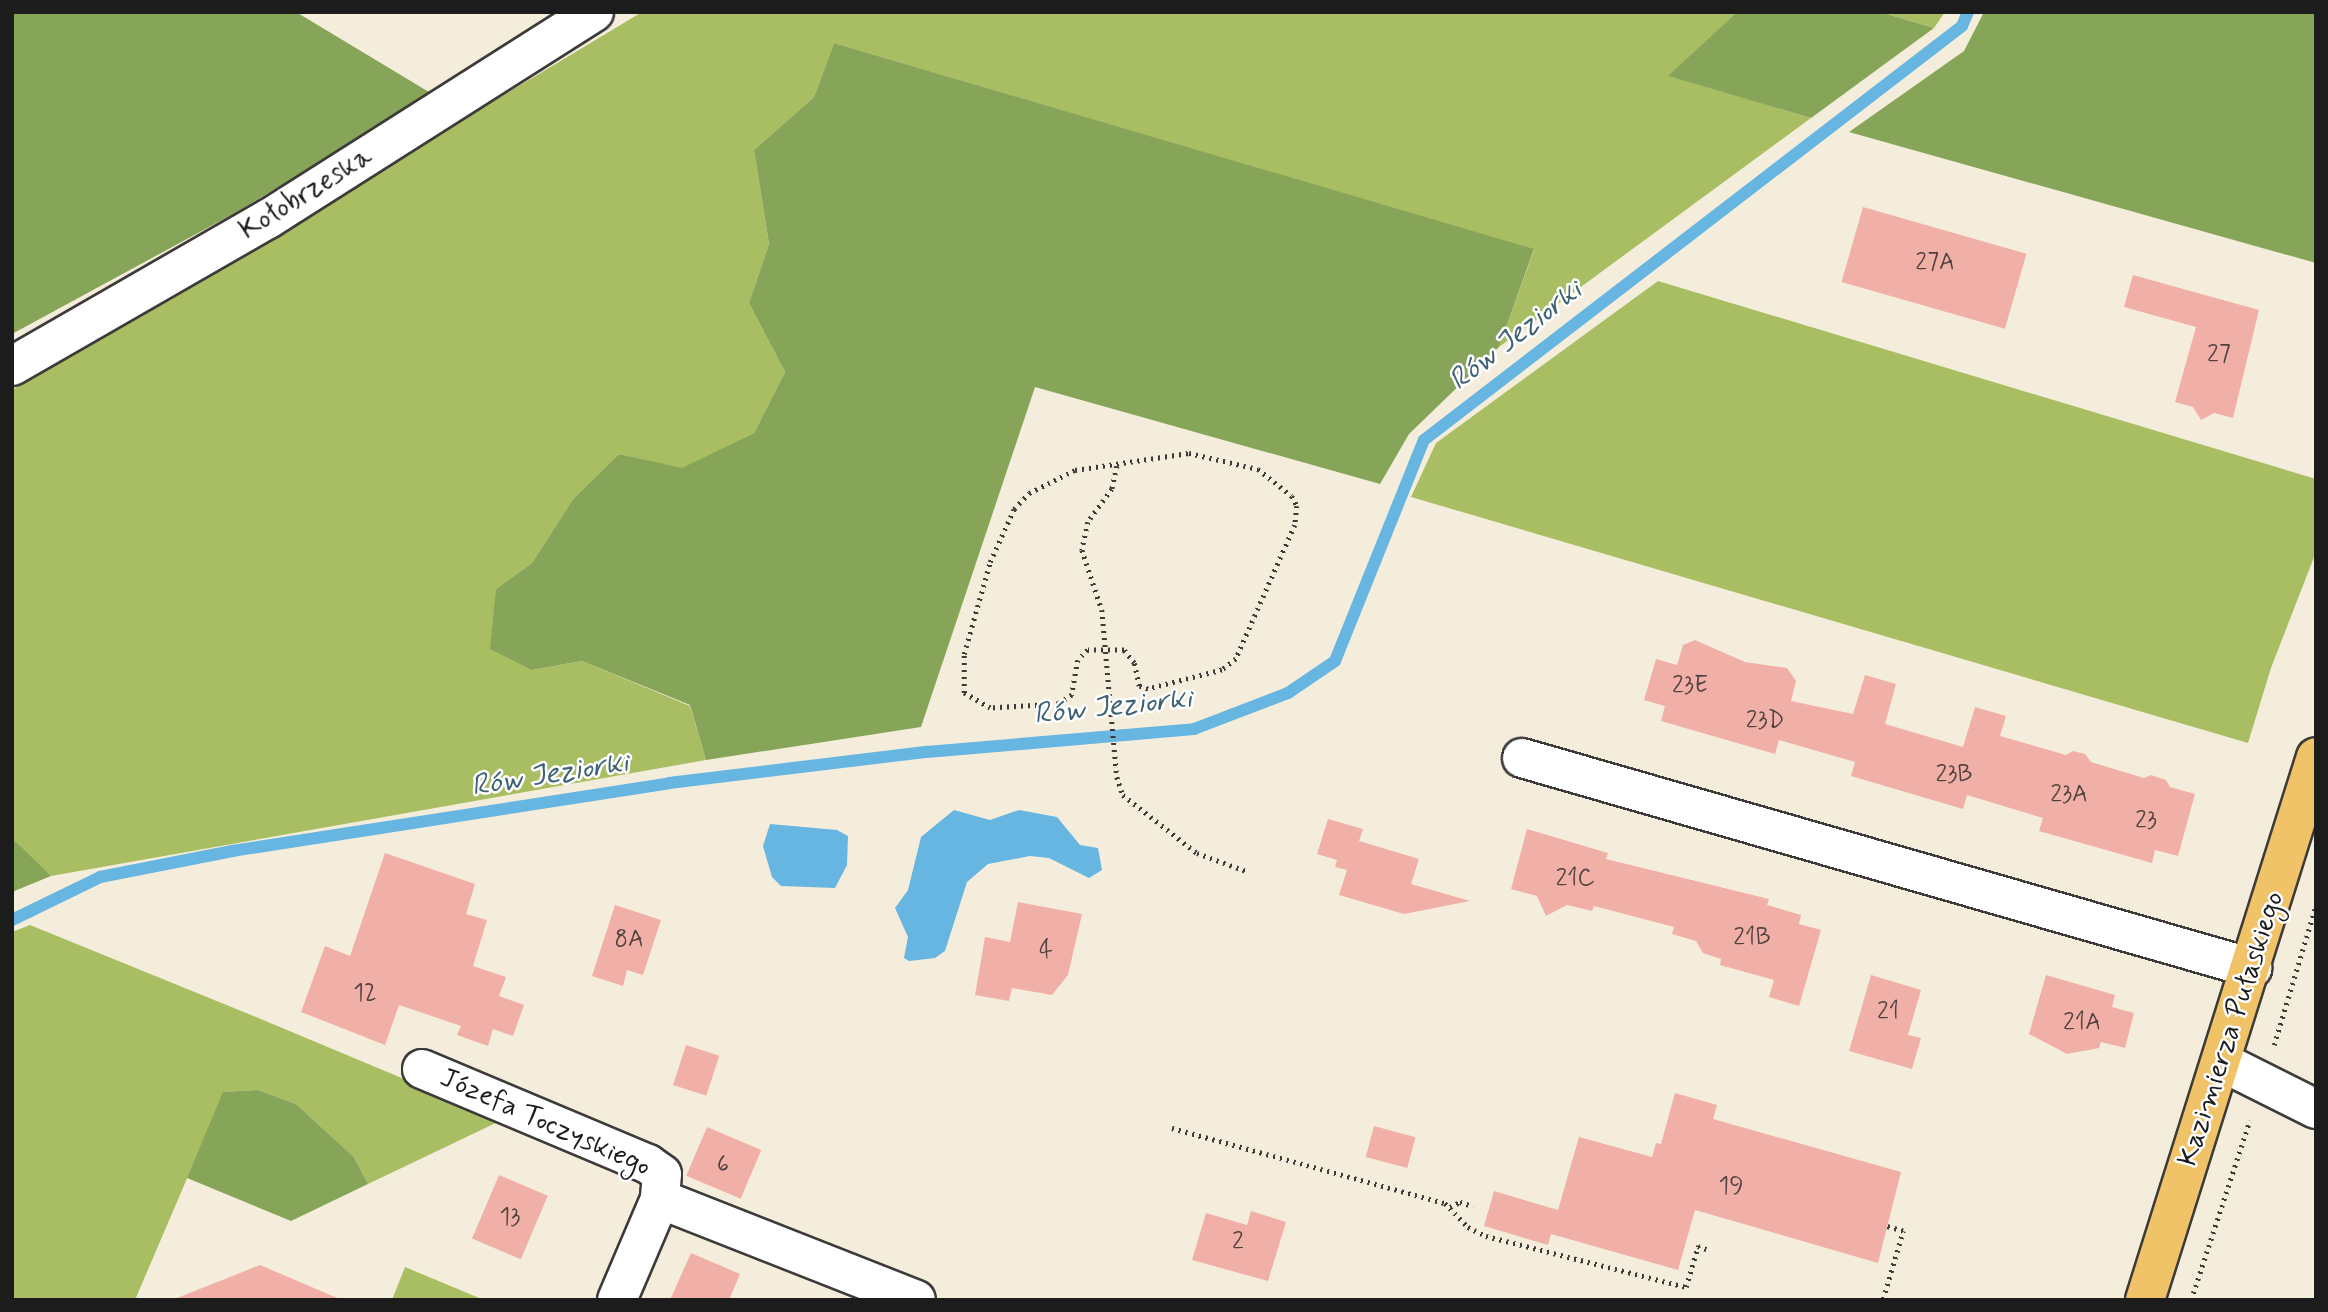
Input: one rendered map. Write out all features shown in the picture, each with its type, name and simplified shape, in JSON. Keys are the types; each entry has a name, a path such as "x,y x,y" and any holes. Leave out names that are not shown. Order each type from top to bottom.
{"main road":[{"name":"Kazimierza Pułaskiego","path":"2145,1300 2252,968 2316,757"}],"street":[{"name":"Kołobrzeska","path":"12,366 268,219 594,12"},
{"path":"1522,758 2252,968"},
{"path":"2222,1062 2316,1109"},
{"name":"Józefa Toczyskiego","path":"422,1069 648,1164 662,1174 660,1199 916,1300"},
{"path":"617,1300 660,1199"}],"path":[{"path":"1189,453 1258,470 1292,496 1295,525 1251,633 1236,659 1222,670 1148,689 1139,686 1130,653 1103,648 1088,650 1078,660 1075,689 1058,704 990,708 964,693 964,654 990,562 1014,509 1029,493 1075,470 1117,466 1189,453"},
{"path":"1117,466 1112,489 1083,534 1084,564 1100,598 1117,777 1123,795 1197,853 1245,871"},
{"path":"1172,1128 1450,1207 1468,1227 1486,1237 1686,1287 1698,1246 1706,1248"},
{"path":"1450,1207 1460,1202 1474,1206"},
{"path":"1883,1299 1903,1231 1886,1226"}],"green space":[{"path":"12,12 296,12 434,95 233,214 12,334"},
{"path":"642,12 1737,12 1669,76 1811,118 1499,347 1534,250 834,43 814,97 754,150 769,244 749,303 785,372 754,433 682,469 619,454 573,499 532,563 496,589 532,670 582,661 690,706 706,760 51,876 12,841 12,390"},
{"path":"1737,12 1880,12 1934,28 1811,118 1668,76"},
{"path":"1880,12 1945,12 1934,28"},
{"path":"1984,12 2316,12 2316,263 1849,132 1964,51"},
{"path":"834,43 1534,249 1499,347 1409,434 1380,484 1035,387 921,727 706,760 690,705 582,661 532,670 490,649 496,589 532,563 573,499 619,454 682,468 754,433 785,372 749,303 769,244 754,150 814,97"},
{"path":"1658,281 2316,479 2316,552 2271,668 2248,743 1411,497 1436,443"},
{"path":"12,841 17,843 51,876 12,892"},
{"path":"30,925 502,1120 368,1184 354,1157 296,1104 258,1090 224,1092 135,1300 12,1300 12,932"},
{"path":"258,1090 296,1104 354,1157 368,1184 291,1221 187,1178 223,1092"},
{"path":"405,1267 484,1300 392,1300"}],"water":[{"path":"954,810 990,820 1019,810 1057,817 1080,845 1098,848 1102,870 1089,878 1049,858 1030,856 988,864 967,882 945,951 935,958 909,961 904,958 908,937 895,908 908,890 921,837"},
{"path":"770,824 837,830 848,836 847,865 835,888 781,886 772,877 763,846"}],"building":[{"path":"1863,207 2026,254 2005,329 1842,282"},
{"path":"2133,275 2259,310 2233,418 2214,413 2201,420 2193,407 2175,402 2196,327 2124,307"},
{"path":"1695,640 1745,662 1787,668 1796,681 1791,701 1853,714 1865,675 1896,684 1885,724 1963,747 1975,707 2006,716 2000,736 2066,755 2073,751 2085,754 2091,762 2144,778 2151,775 2166,780 2170,787 2195,794 2178,856 2155,850 2152,863 2039,831 2043,818 1967,795 1963,809 1851,776 1855,762 1779,740 1775,754 1661,721 1665,706 1644,700 1656,659 1677,665 1683,645"},
{"path":"1328,819 1363,829 1359,841 1419,859 1411,884 1470,901 1404,914 1339,895 1347,870 1335,867 1337,860 1317,854"},
{"path":"1527,829 1608,853 1606,859 1769,899 1767,905 1801,915 1799,924 1821,930 1799,1006 1769,997 1774,980 1720,965 1721,959 1703,953 1696,941 1672,934 1674,927 1594,906 1592,911 1567,905 1546,916 1537,896 1511,889"},
{"path":"385,853 475,884 466,914 487,920 473,966 506,977 499,996 524,1005 513,1036 493,1029 488,1046 457,1035 461,1026 399,1005 385,1045 301,1012 325,946 350,956"},
{"path":"1018,902 1082,914 1068,975 1052,995 1012,988 1009,1001 975,995 985,937 1010,942"},
{"path":"615,905 661,920 643,975 627,970 623,986 592,976"},
{"path":"1871,975 1921,990 1908,1035 1921,1038 1912,1069 1849,1051"},
{"path":"2046,975 2115,995 2112,1007 2134,1013 2125,1048 2101,1042 2099,1048 2067,1054 2029,1034"},
{"path":"686,1045 719,1056 706,1096 673,1085"},
{"path":"1675,1093 1717,1105 1713,1119 1901,1172 1878,1263 1695,1210 1678,1270 1551,1234 1548,1245 1484,1226 1494,1191 1558,1210 1579,1137 1652,1157 1656,1143 1661,1144"},
{"path":"1374,1126 1416,1137 1407,1168 1366,1157"},
{"path":"707,1127 761,1150 741,1199 686,1176"},
{"path":"499,1175 548,1196 521,1259 472,1239"},
{"path":"1251,1211 1286,1222 1268,1281 1192,1260 1206,1213 1247,1225"},
{"path":"691,1253 740,1274 729,1300 670,1300"},
{"path":"260,1265 342,1300 177,1300 177,1298"}],"waterway":[{"name":"Rów Jeziorki","path":"12,920 100,877 232,851 669,783 927,752 1194,729 1288,693 1335,661 1424,440 1962,26 1968,12"}]}
